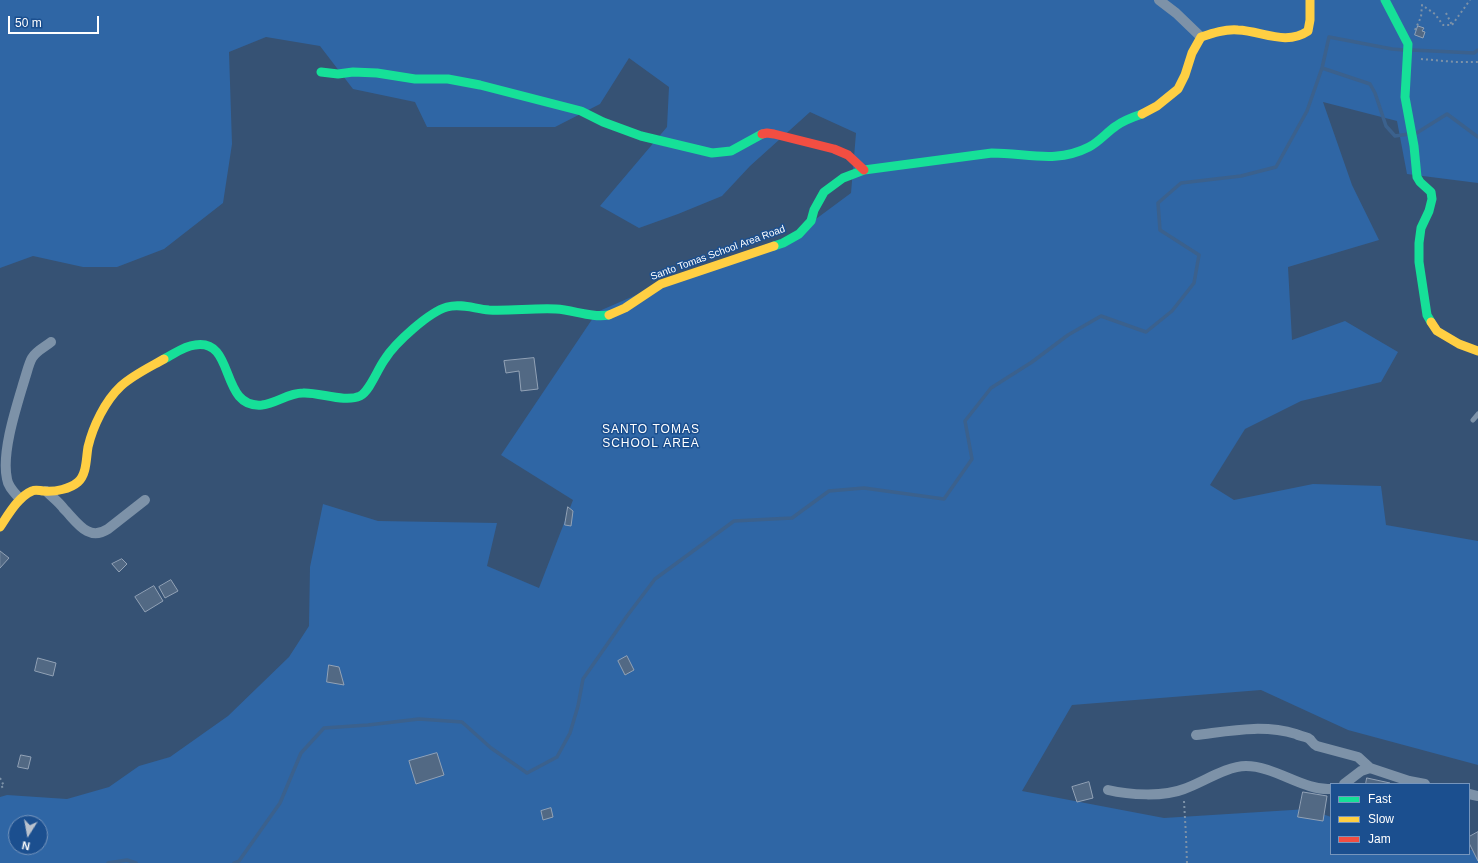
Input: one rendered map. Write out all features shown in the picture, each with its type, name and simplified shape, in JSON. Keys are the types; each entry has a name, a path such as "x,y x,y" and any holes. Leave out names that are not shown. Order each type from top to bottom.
{"street":[{"path":"1159,0 1176,13 1201,37 1219,30 1241,29 1265,35 1290,37 1300,36 1308,31 1310,20 1310,0"},
{"path":"1385,0 1408,44 1404,97 1414,146 1417,177 1420,182 1431,192 1432,199 1429,211 1421,228 1419,243 1419,262 1427,315 1437,331 1459,344 1478,351"},
{"name":"Santo Tomas School Area Road","path":"0,527 20,499 33,490 46,491 75,485 84,472 90,442 104,410 122,385 179,350 193,345 201,345 216,350 222,357 231,381 240,398 256,406 270,403 280,397 298,393 317,393 353,397 360,396 365,392 393,348 428,318 446,307 458,306 490,310 558,308 602,316 616,311 661,284 791,239 799,234 811,222 814,210 824,192 843,178 864,170 992,153 1034,157 1058,156 1073,154 1092,146 1126,120 1152,109 1170,97 1178,89 1185,75 1192,53 1201,37"},
{"path":"321,72 338,74 353,72 376,73 415,79 448,79 480,85 581,111 603,122 641,136 712,153 731,151 767,132 834,149 848,155 864,170"},
{"path":"20,499 11,488 7,480 6,470 8,443 32,358 39,350 51,342"},
{"path":"46,491 81,527 87,532 93,533 108,530 145,500"},
{"path":"1196,735 1232,729 1268,729 1289,732 1308,738 1312,744 1317,746 1358,757 1370,768 1420,783"},
{"path":"1108,790 1149,794 1183,790 1235,767 1245,766 1264,769 1320,789 1330,789"},
{"path":"1345,783 1361,771 1370,768"}],"lane":[{"path":"1473,420 1478,414"}],"path":[{"path":"1452,25 1470,0"},
{"path":"1408,44 1421,17 1422,5 1435,14 1443,25 1452,25"},
{"path":"1446,13 1452,25"},
{"path":"1408,56 1456,62 1478,62"},
{"path":"0,778 4,786 0,788"},
{"path":"1183,790 1187,863"}],"shaded area":[{"path":"0,0 1478,0 1478,183 1407,174 1397,121 1323,102 1352,185 1379,240 1288,267 1292,340 1345,321 1398,352 1381,382 1301,401 1245,429 1210,485 1234,500 1313,484 1381,486 1386,525 1478,541 1478,765 1348,730 1261,690 1072,705 1022,791 1164,818 1308,809 1330,817 1330,855 1470,855 1470,850 1478,850 1478,863 0,863 0,797 7,795 67,799 109,787 139,766 170,757 228,716 289,657 309,626 310,567 323,504 378,521 497,523 487,566 539,588 573,500 501,455 597,312 659,285 797,233 851,193 856,133 810,112 750,166 722,196 639,228 600,206 667,127 669,87 629,58 600,104 555,127 427,127 415,102 353,89 320,46 266,37 229,52 232,144 223,203 164,249 117,267 83,267 33,256 0,268"}],"building":[{"path":"1418,26 1424,28 1422,31 1425,32 1423,38 1415,35"},
{"path":"534,358 538,389 521,391 519,371 506,373 504,361"},
{"path":"568,507 573,511 571,526 565,525"},
{"path":"0,551 9,558 0,568"},
{"path":"122,559 127,564 119,572 112,564"},
{"path":"171,580 178,591 165,598 159,587"},
{"path":"154,586 163,601 145,612 135,597"},
{"path":"627,656 634,670 625,675 618,661"},
{"path":"38,658 56,663 53,676 35,671"},
{"path":"329,665 339,667 344,685 327,682"},
{"path":"437,753 444,775 416,784 409,761"},
{"path":"21,755 31,757 28,769 18,767"},
{"path":"1367,778 1390,783 1366,783"},
{"path":"1089,782 1093,798 1077,802 1072,787"},
{"path":"1303,792 1327,796 1323,821 1298,817"},
{"path":"551,808 553,817 543,820 541,811"},
{"path":"1478,832 1478,861 1470,845 1470,836"}],"waterway":[{"path":"234,863 239,861 280,803 301,753 324,728 419,719 462,722 491,748 527,773 557,757 570,733 578,706 583,679 655,579 734,521 792,518 829,491 864,488 944,499 972,459 965,421 991,388 1032,362 1068,335 1101,316 1146,332 1172,311 1194,283 1199,255 1160,230 1158,203 1181,183 1241,176 1276,167 1307,111 1322,68 1329,37 1404,50"},
{"path":"1412,50 1474,53 1478,50"},
{"path":"1322,68 1370,84 1375,93 1386,126 1395,136 1409,134"},
{"path":"1415,134 1447,114 1478,137"},
{"path":"108,863 127,860 136,863"}],"traffic: fast":[{"path":"1385,0 1408,44 1405,97 1414,146 1417,177 1420,182 1431,192 1432,199 1429,211 1421,228 1419,243 1419,262 1427,315 1431,322"},
{"path":"321,72 338,74 353,72 377,73 415,79 448,79 480,85 581,111 603,122 641,136 712,153 731,151 762,134"},
{"path":"774,246 799,234 811,221 814,210 824,192 843,178 864,170 992,153 1041,156 1065,155 1089,147 1119,124 1142,114"},
{"path":"164,359 191,346 208,346 217,352 239,396 248,403 262,405 298,393 309,393 340,398 354,398 364,393 382,363 404,337 422,321 447,307 463,306 497,310 556,309 589,315 609,315"}],"traffic: slow":[{"path":"1142,114 1157,106 1178,89 1185,75 1192,53 1201,37 1228,30 1247,31 1283,38 1300,35 1308,31 1310,20 1310,0"},
{"path":"609,315 625,308 661,284 774,246"},
{"path":"1431,322 1437,331 1459,344 1478,351"},
{"path":"0,527 22,497 32,491 62,490 81,479 85,470 88,447 93,431 105,406 115,392 131,378 164,359"}],"traffic: jam":[{"path":"762,134 774,134 834,149 848,155 864,170"}],"district":[{"name":"SANTO TOMAS SCHOOL AREA","path":"651,437"}]}
